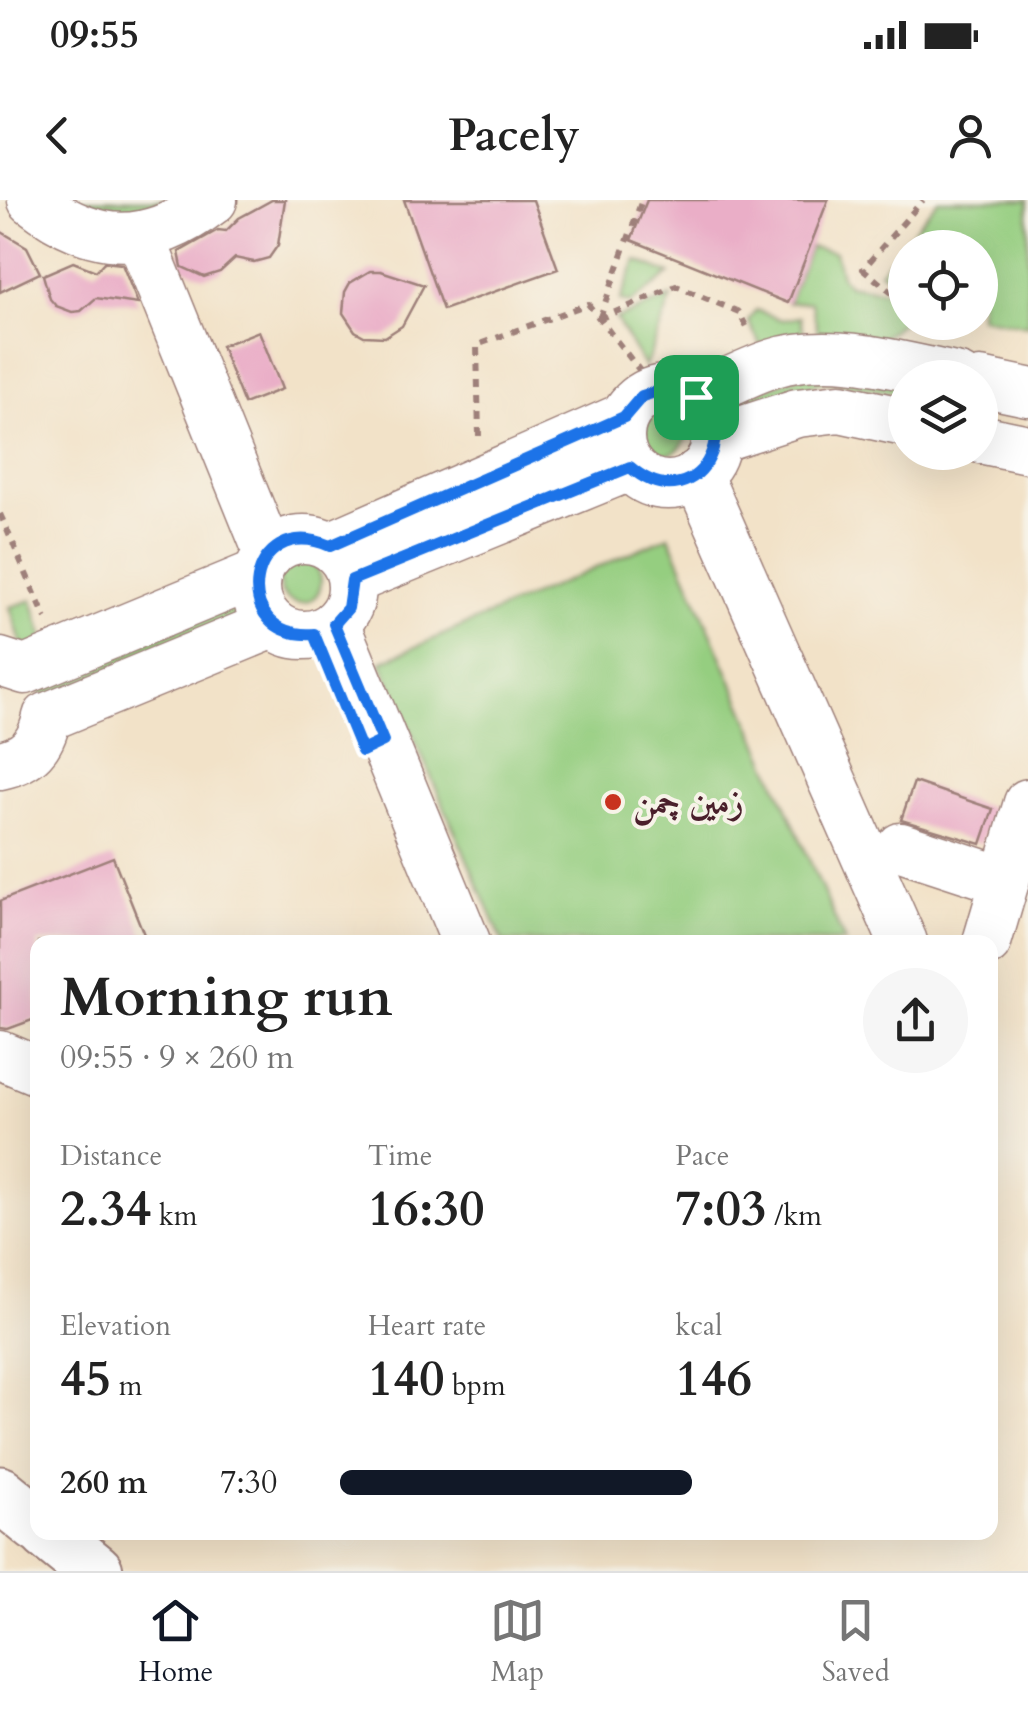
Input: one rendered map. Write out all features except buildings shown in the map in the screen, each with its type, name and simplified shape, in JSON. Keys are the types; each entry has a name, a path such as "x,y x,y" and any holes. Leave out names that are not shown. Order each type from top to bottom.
{"highway":[{"path":"0,1494 30,1518"},
{"path":"57,1540 95,1571"}],"lane":[{"path":"32,200 61,222 99,236 151,233 178,224 212,200"},
{"path":"0,765 16,762 31,752 42,740 47,717 307,627 348,608 301,559 151,233"},
{"path":"0,662 25,670 301,559 658,401 775,362 825,357 888,363"},
{"path":"998,386 1028,392"},
{"path":"658,401 707,408 696,466 756,645 819,788 899,935"},
{"path":"658,401 620,442 630,467 657,484 797,412 840,408 888,418"},
{"path":"998,443 1028,449"},
{"path":"449,932 373,746 307,627 258,601 301,559 630,467"},
{"path":"819,788 867,935"},
{"path":"989,935 1028,803"},
{"path":"901,847 1005,882"},
{"path":"0,1055 30,1068"}],"path":[{"path":"599,318 642,200"},
{"path":"897,230 924,200"},
{"path":"888,241 863,269 888,290"},
{"path":"599,318 676,286 739,312 767,366"},
{"path":"480,480 477,345 588,304 658,401"},
{"path":"0,514 60,655"}],"green space":[{"path":"77,200 167,200 122,209"},
{"path":"938,200 1028,200 1028,326 998,320 998,230 913,230"},
{"path":"810,247 835,252 841,276 848,285 884,291 888,297 888,333 878,341 819,336 811,302 788,303"},
{"path":"636,260 670,274 631,303 620,301"},
{"path":"888,261 888,278 880,271"},
{"path":"672,297 645,368 616,319"},
{"path":"756,310 782,320 800,317 805,337 763,350 748,321"},
{"path":"820,369 888,380 888,392 824,381 730,413 724,404"},
{"path":"665,412 680,418 686,433 680,448 665,454 650,448 644,433 650,418"},
{"name":"زمین چمن","path":"669,536 842,935 500,935 381,662"},
{"path":"300,561 315,567 321,582 315,597 300,603 285,597 279,582 285,567"},
{"path":"32,600 45,642 23,649 10,607"},
{"path":"242,601 247,615 43,698 37,684"}],"place":[{"name":"زمین چمن","path":"613,802"}],"route":[{"path":"669,388 696,397 707,408 716,439 703,470 690,480 674,485 657,484 630,467 352,580 348,608 334,624 383,741 362,751 314,634 299,635 272,624 258,601 258,574 274,549 302,538 330,546 624,417 631,405 655,390 669,388"}]}
